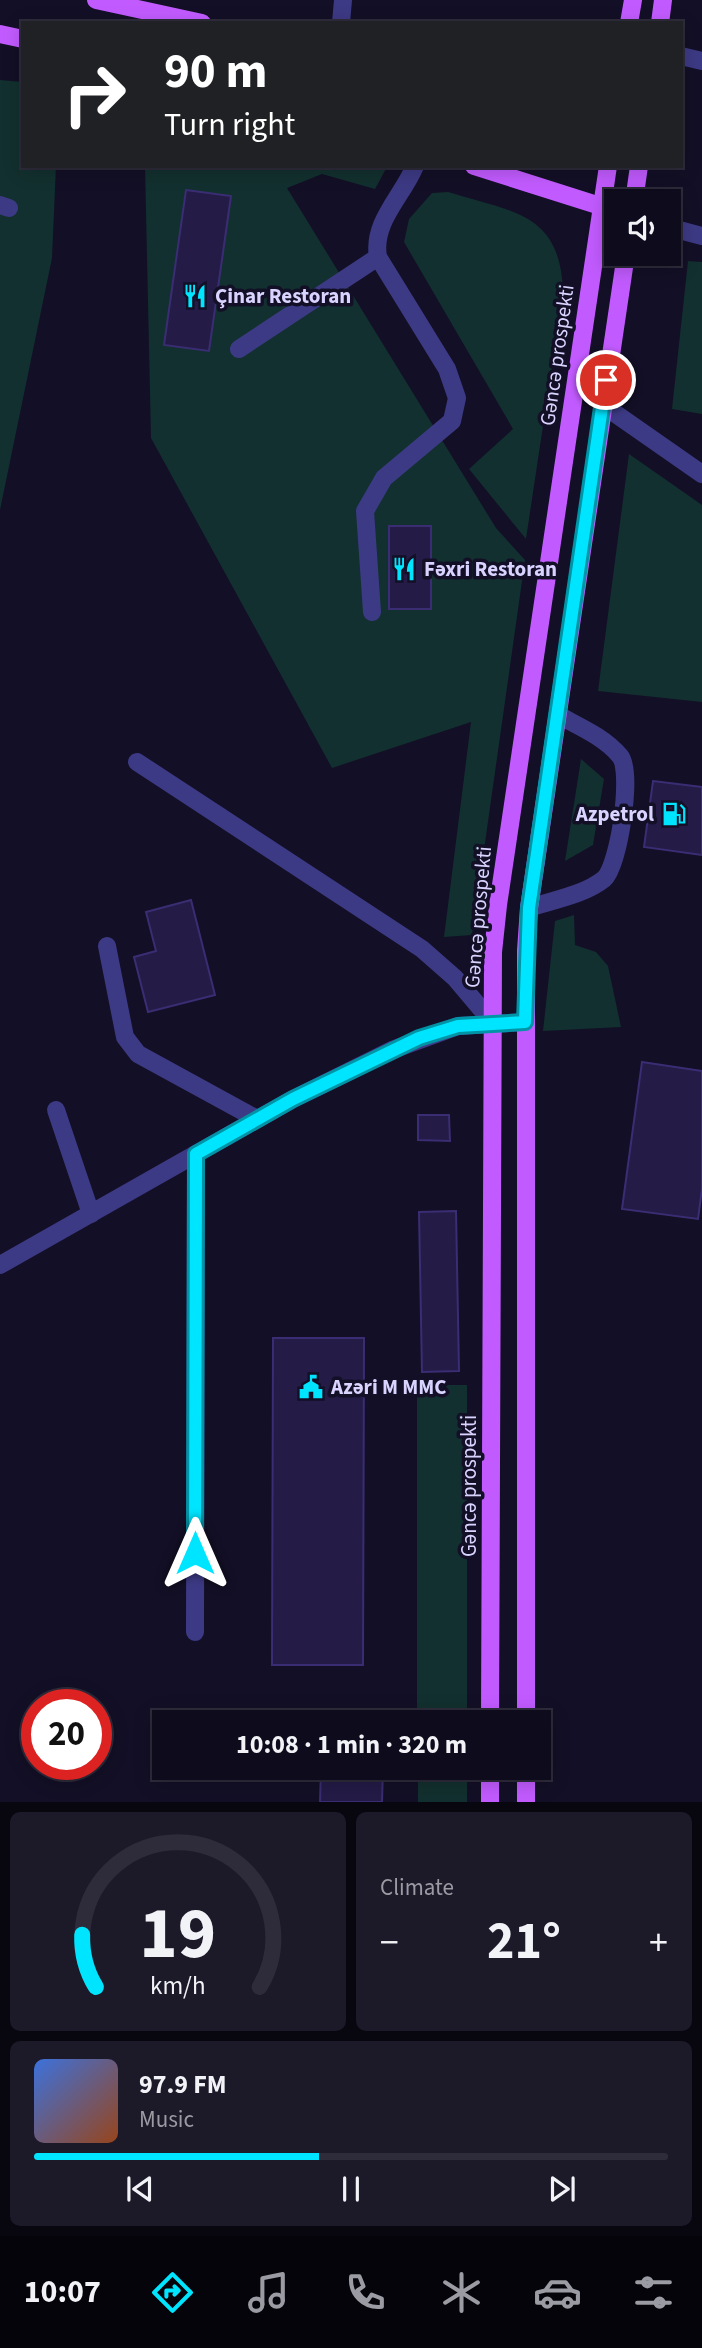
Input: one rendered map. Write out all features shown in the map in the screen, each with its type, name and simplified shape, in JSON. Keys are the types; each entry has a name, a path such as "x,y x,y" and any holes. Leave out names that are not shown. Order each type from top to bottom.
{"main road":[{"path":"96,0 193,21"},
{"path":"629,21 632,0"},
{"path":"660,21 663,0"},
{"path":"0,34 21,39"},
{"path":"480,168 604,207"},
{"name":"Gəncə prospekti","path":"608,168 609,189"},
{"path":"636,189 639,168"},
{"name":"Gəncə prospekti","path":"490,1710 494,952 498,905 604,240"},
{"path":"526,1710 525,1022 529,908 624,266"},
{"path":"490,1780 490,1802"},
{"path":"526,1780 526,1802"}],"street":[{"path":"341,21 343,0"},
{"path":"683,56 702,61"},
{"path":"372,612 365,512 384,478 452,421 457,398 447,369 378,257 375,241 380,226 414,168"},
{"path":"681,230 702,236"},
{"path":"239,349 378,257"},
{"path":"603,405 702,474"},
{"path":"529,908 584,889 604,878 614,866 628,773 622,758 604,741 558,715"},
{"path":"137,762 422,948 455,978 494,1023"},
{"path":"107,946 125,1037 138,1054 257,1119"},
{"path":"0,1265 257,1119 419,1038 458,1026 525,1022"},
{"path":"56,1110 91,1213"},
{"path":"195,1632 196,1154"}],"green space":[{"path":"0,80 21,82 21,168 56,168 52,258 0,510"},
{"path":"145,168 386,168 375,189 322,174 287,188 496,528 525,560 472,935 444,937 471,722 332,768 151,438"},
{"path":"448,192 512,211 529,220 543,231 553,246 560,266 563,293 526,539 469,469 513,429 404,242 409,219 432,193"},
{"path":"688,261 702,262 702,414 672,409"},
{"path":"629,454 702,505 702,702 598,691"},
{"path":"581,759 604,779 593,845 565,861"},
{"path":"574,915 575,945 596,952 608,966 621,1027 543,1031 555,921"},
{"path":"417,1385 467,1385 467,1710 417,1710"},
{"path":"418,1780 467,1780 467,1802 418,1802"}],"building":[{"path":"186,190 231,196 209,351 164,345"},
{"path":"389,526 431,526 431,609 389,609"},
{"path":"653,781 702,787 702,855 644,847"},
{"path":"191,900 215,995 148,1012 134,957 156,951 146,912"},
{"path":"642,1062 702,1071 702,1189 698,1219 622,1209"},
{"path":"418,1115 449,1115 450,1141 418,1140"},
{"path":"456,1211 459,1371 422,1372 419,1212"},
{"path":"273,1338 364,1338 363,1665 272,1665"},
{"path":"321,1780 383,1780 382,1802 320,1802"}],"place":[{"name":"Çinar Restoran","path":"195,296"},
{"name":"Fəxri Restoran","path":"404,569"},
{"name":"Azpetrol","path":"674,814"},
{"name":"Azəri M MMC","path":"311,1387"}],"route":[{"path":"195,1553 196,1154 293,1099 419,1038 458,1026 525,1022 529,908 606,380"}]}
